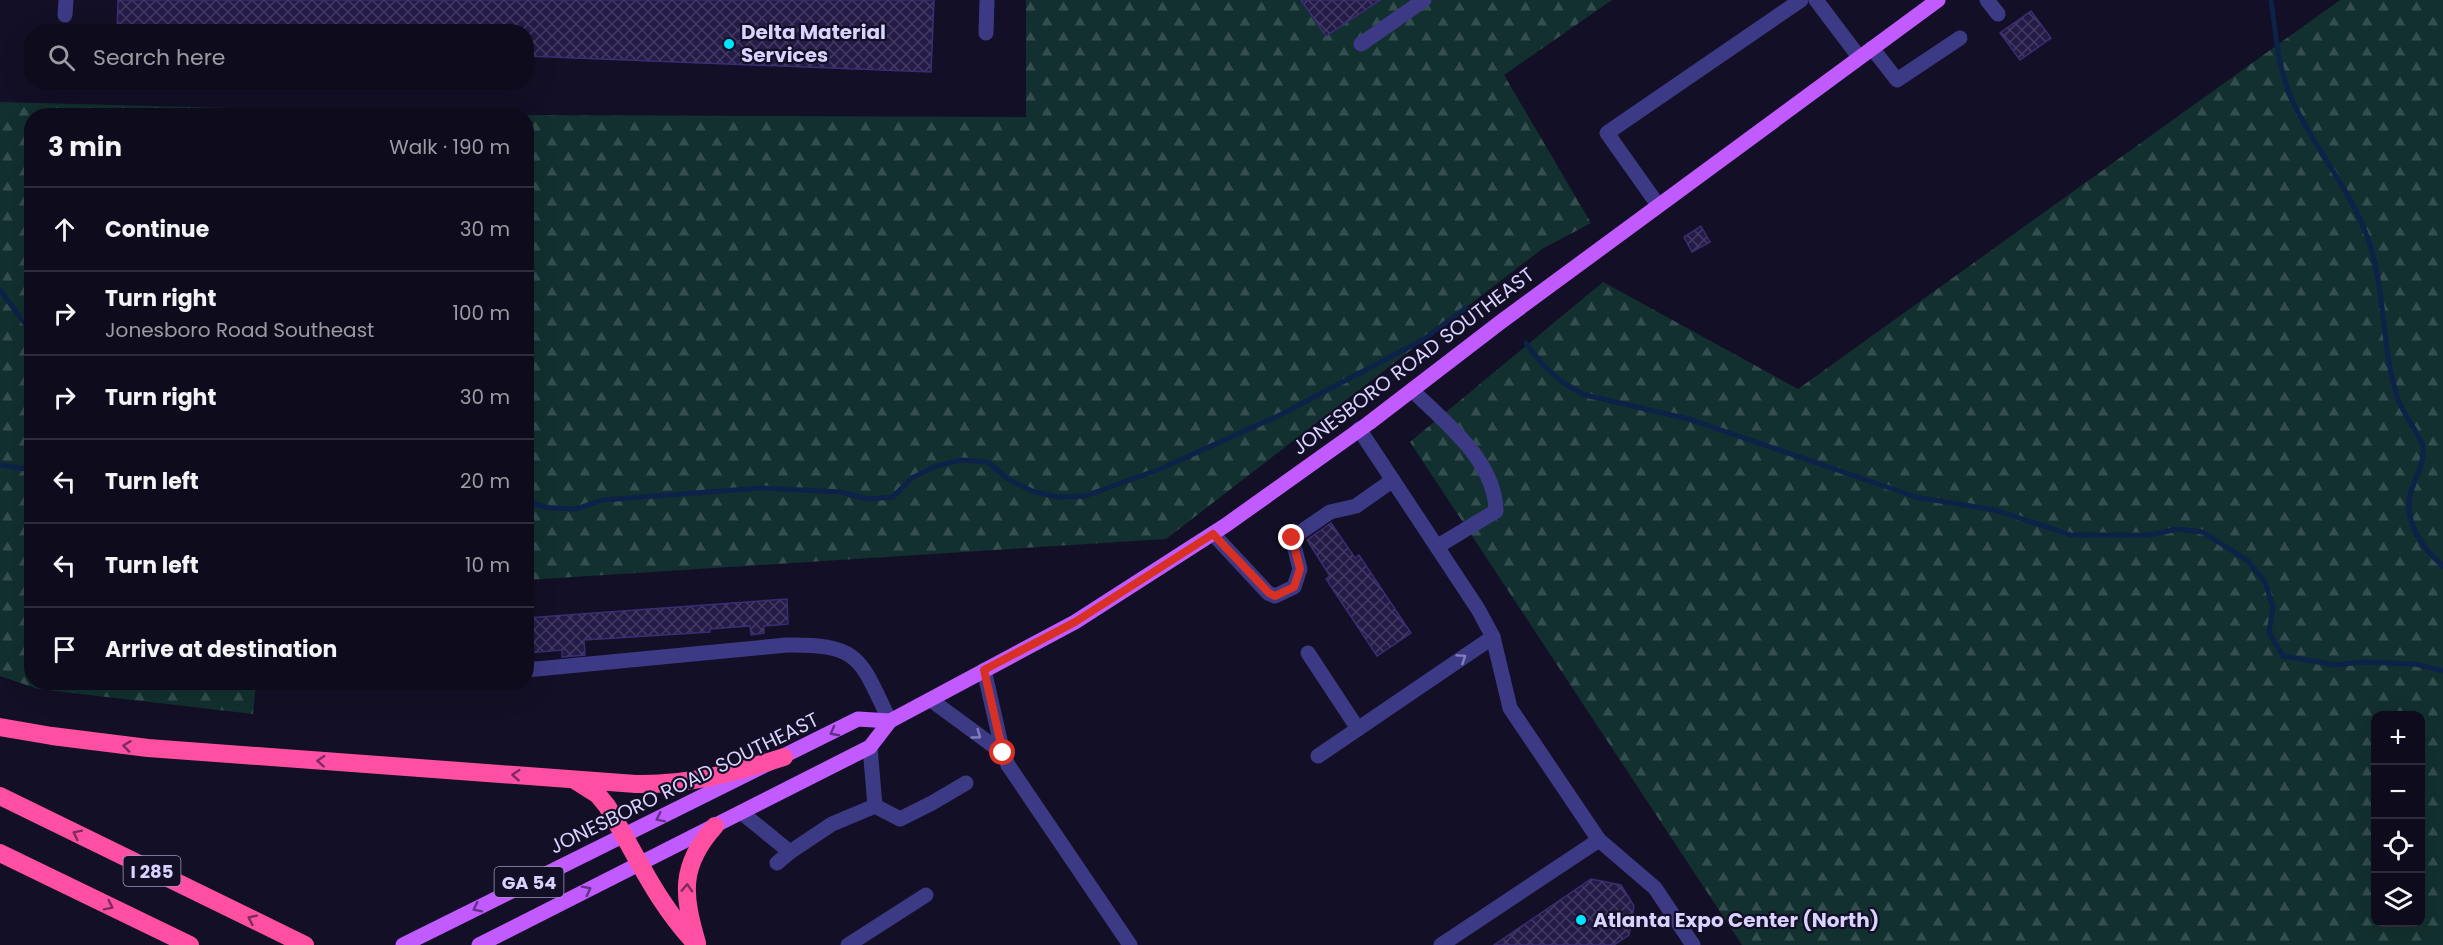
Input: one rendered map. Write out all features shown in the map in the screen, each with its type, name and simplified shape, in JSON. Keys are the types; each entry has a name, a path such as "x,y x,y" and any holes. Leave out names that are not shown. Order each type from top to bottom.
{"highway":[{"path":"0,727 148,748 636,784 689,783 733,774 784,758"},
{"path":"574,780 598,795 637,864 668,911 697,945"},
{"name":"I 285","path":"0,796 304,945"},
{"path":"697,945 686,896 687,874 697,848 715,826"},
{"name":"I 285","path":"0,853 190,945"}],"main road":[{"name":"JONESBORO ROAD SOUTHEAST","path":"479,945 870,747 890,721 1075,622 1213,534 1412,390 1872,48 1928,3"},
{"name":"JONESBORO ROAD SOUTHEAST","path":"402,945 784,758 858,719 890,721"}],"lane":[{"path":"986,33 987,0"},
{"path":"1361,44 1424,0"},
{"path":"1658,206 1607,133 1801,0"},
{"path":"1816,0 1859,57"},
{"path":"1987,0 1998,14"},
{"path":"1872,48 1897,81 1960,38"},
{"path":"1412,390 1470,449 1487,474 1496,498 1496,511 1438,546"},
{"path":"1359,429 1438,546 1492,637 1510,708 1599,840 1655,888 1693,945"},
{"path":"1213,534 1269,593 1275,596 1294,587 1300,569 1292,538 1330,512 1356,506 1393,480"},
{"path":"1318,756 1492,637"},
{"path":"534,669 787,645 824,645 842,650 861,663 890,721"},
{"path":"1308,653 1358,729"},
{"path":"984,670 1003,753 1008,765 1130,945"},
{"path":"931,700 1003,753"},
{"path":"870,747 875,806"},
{"path":"875,806 900,819 966,783"},
{"path":"777,863 832,824 875,806"},
{"path":"742,813 790,852"},
{"path":"1442,945 1599,840"},
{"path":"848,945 926,895"}],"green space":[{"path":"1026,0 1612,0 1504,75 1591,223 1542,249 1166,539 534,580 534,115 1026,117"},
{"path":"2340,0 2443,0 2443,945 1742,945 1410,442 1603,282 1798,389"},
{"path":"0,102 228,108 24,108 24,684 0,676"},
{"path":"47,690 255,690 253,714"}],"building":[{"name":"Delta Material Services","path":"118,0 934,0 931,72 534,56 534,24 117,24"},
{"path":"1301,0 1380,0 1326,36"},
{"path":"2031,11 2051,38 2020,60 2000,33"},
{"path":"1701,226 1710,242 1692,252 1684,237"},
{"path":"1331,523 1355,558 1359,555 1411,633 1377,656 1326,579 1330,576 1307,540"},
{"path":"787,599 788,624 764,626 764,633 751,635 750,626 710,629 710,632 584,640 585,655 562,657 562,650 534,652 534,617"},
{"name":"Atlanta Expo Center (North)","path":"1591,879 1621,885 1634,906 1629,935 1614,945 1494,945"}],"waterway":[{"path":"2271,0 2278,52 2288,90 2302,120 2344,188 2369,242 2398,399 2423,447 2421,466 2410,495 2410,516 2417,535 2443,566"},
{"path":"0,290 24,322"},
{"path":"534,504 550,508 576,509 602,500 761,488 841,492 867,499 893,497 912,478 936,466 962,460 988,462 1008,479 1032,491 1058,497 1085,496 1160,469 1282,414 1424,339 1466,308"},
{"path":"1526,343 1542,364 1562,382 1585,395 1689,419 1916,497 1995,510 2071,535 2151,535 2177,529 2203,532 2248,561 2265,582 2273,607 2269,633 2283,656 2335,665 2362,662 2415,664 2443,671"},
{"path":"0,465 24,469"}],"place":[{"name":"Delta Material Services","path":"729,44"},
{"name":"Atlanta Expo Center (North)","path":"1581,920"}],"route":[{"path":"1003,753 984,670 1075,622 1213,534 1269,593 1275,596 1294,587 1300,569 1292,538"}]}
